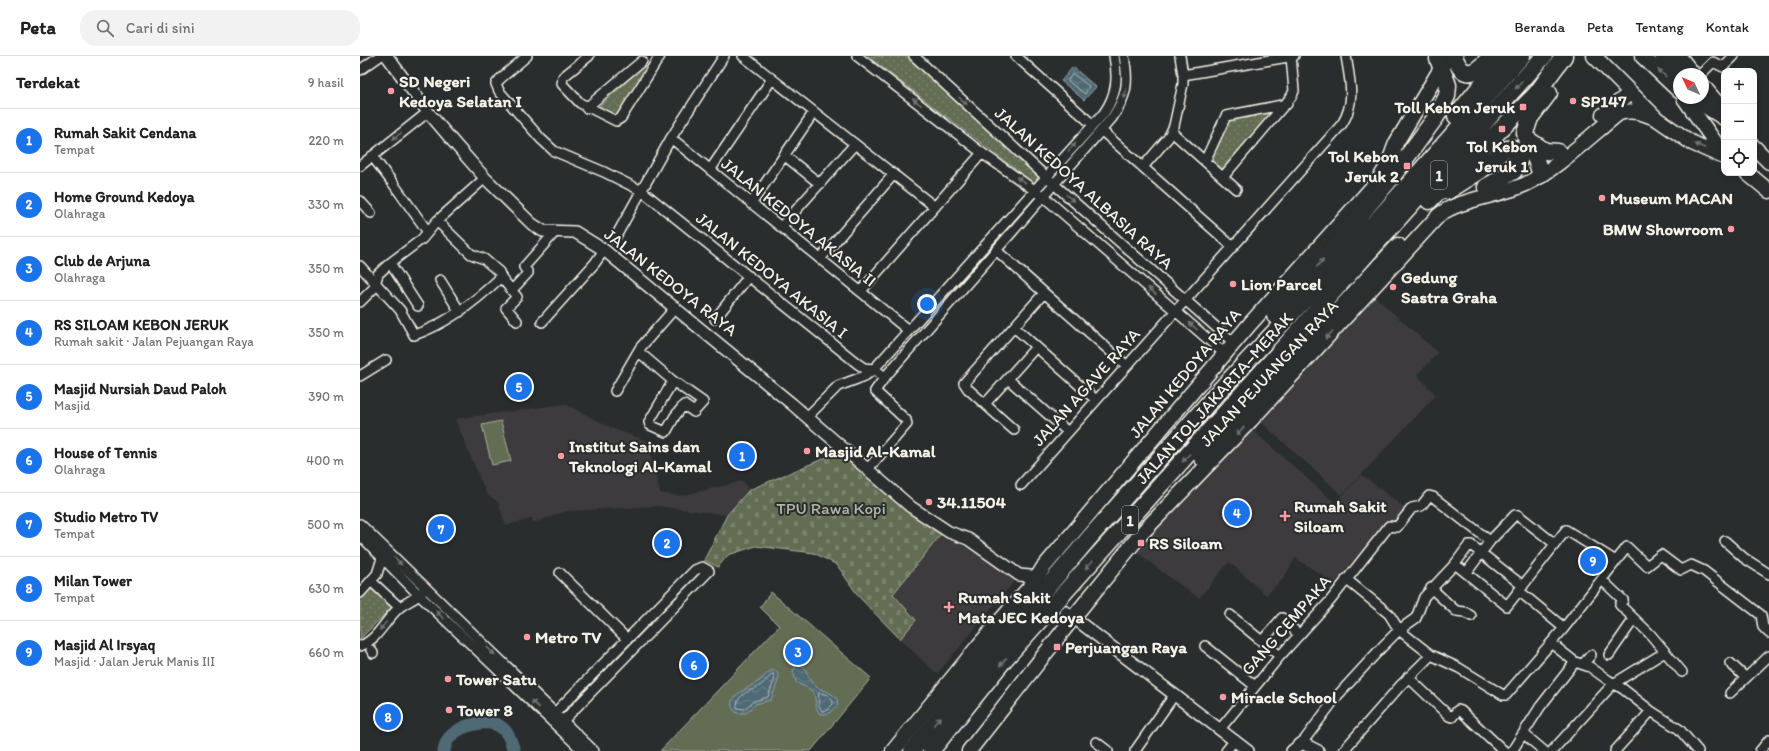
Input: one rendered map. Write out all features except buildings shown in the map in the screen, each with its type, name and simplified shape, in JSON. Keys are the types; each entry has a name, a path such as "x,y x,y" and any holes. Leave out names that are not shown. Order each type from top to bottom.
{"highway":[{"path":"1448,59 1466,73 1473,73 1480,69 1492,56"},
{"path":"1339,262 1413,165 1505,56"},
{"name":"JALAN TOL JAKARTA–MERAK","path":"912,751 1090,537 1218,392 1339,262 1522,56"},
{"name":"JALAN TOL JAKARTA–MERAK","path":"931,751 1004,660 1544,56"},
{"path":"1333,293 1356,276 1536,94 1564,56"},
{"path":"1540,171 1526,138 1528,123 1561,79 1572,56"},
{"path":"1218,392 1241,356 1355,222 1428,128 1447,96 1448,59"},
{"path":"1526,138 1541,150 1558,152"},
{"path":"1425,205 1480,171 1507,148 1512,148 1520,158 1516,168 1486,187"}],"main road":[{"path":"1594,56 1657,119 1692,143 1721,155"},
{"path":"1642,56 1673,85"},
{"path":"1662,56 1674,68"},
{"path":"1679,56 1688,68"},
{"name":"JALAN KEDOYA RAYA","path":"893,751 979,645 1035,581 1043,568 1229,348 1378,181 1388,165 1396,143 1448,59"},
{"path":"1606,112 1614,94 1616,79"},
{"name":"JALAN PEJUANGAN RAYA","path":"969,751 1134,530 1421,220 1444,203 1486,187 1540,171 1558,152 1630,93"},
{"path":"1709,93 1718,104 1721,111"},
{"path":"1688,104 1721,152"},
{"path":"1705,104 1708,108 1721,116"},
{"name":"JALAN PEJUANGAN RAYA","path":"959,751 1070,615 1140,535 1251,420 1439,215 1452,208 1512,189 1540,171 1619,113 1637,111 1657,119"},
{"path":"1677,133 1688,134 1693,130 1696,126 1696,114"},
{"path":"1757,151 1769,162"},
{"path":"1751,176 1769,191"},
{"name":"JALAN KEDOYA RAYA","path":"882,751 1019,586 1030,576 1043,568"}],"street":[{"path":"360,70 380,56"},
{"name":"JALAN KEDOYA RAYA","path":"387,56 428,112 485,178 532,224 543,231 575,232 604,250 807,417 911,507 949,532 963,545 1014,578 1019,586"},
{"name":"JALAN KEDOYA AKASIA I","path":"527,56 496,84 499,91 536,134 554,151 604,172 642,191 858,364 864,368 874,369 885,377"},
{"path":"589,56 561,80 574,97 586,108 616,121 621,118 660,56"},
{"path":"615,238 670,138 724,56"},
{"path":"743,56 935,207"},
{"name":"JALAN KEDOYA ALBASIA RAYA","path":"857,56 982,153 1044,197 1176,311 1229,348"},
{"name":"JALAN KEDOYA ALBASIA RAYA","path":"914,56 1185,300 1229,348"},
{"path":"1016,56 1093,125"},
{"path":"807,417 838,386 865,376 874,369 1104,113 1114,97 1117,74 1114,56"},
{"path":"867,470 907,424 906,420 875,393 885,377 1102,131 1122,105 1126,90 1124,56"},
{"path":"1143,167 1172,132 1184,75 1180,56"},
{"path":"1223,177 1287,104 1294,91 1291,56"},
{"path":"1184,75 1294,56"},
{"name":"JALAN AGAVE RAYA","path":"1021,485 1347,117 1352,94 1346,56"},
{"path":"1707,68 1713,62 1723,67 1734,56"},
{"path":"586,108 640,58 651,71"},
{"path":"710,170 772,79"},
{"path":"1205,161 1226,116 1287,104"},
{"path":"360,166 428,112"},
{"path":"751,204 814,112"},
{"path":"1102,131 1233,247"},
{"path":"1172,132 1236,189"},
{"name":"JALAN KEDOYA AKASIA II","path":"670,138 908,330"},
{"path":"781,227 855,144"},
{"path":"861,292 982,153"},
{"path":"784,155 820,184"},
{"path":"372,156 428,232"},
{"path":"820,259 894,174"},
{"path":"360,302 371,292 378,274 422,239 437,221 485,178"},
{"path":"360,201 371,212"},
{"path":"437,221 471,254 484,259 499,272 500,278 517,297 506,308 517,321"},
{"path":"512,290 528,272 524,267 556,231"},
{"path":"542,322 595,263 604,250"},
{"path":"997,251 1127,366"},
{"path":"390,263 418,306"},
{"path":"360,266 400,310 414,335 471,305 500,278"},
{"path":"715,319 749,276"},
{"path":"440,280 460,312"},
{"path":"1014,430 964,385 964,383 1044,293"},
{"path":"615,391 640,348 676,308"},
{"path":"1014,327 1096,400"},
{"path":"985,404 1036,347"},
{"path":"639,352 673,382 703,402 694,412 684,406 675,416 666,432 649,423 673,382"},
{"path":"360,376 386,360"},
{"path":"1008,379 1068,432"},
{"name":"GANG CEMPAKA","path":"1221,728 1389,526 1398,527 1412,508 1418,507 1431,496 1490,541"},
{"path":"1466,572 1490,541 1511,518 1518,515 1555,544"},
{"path":"360,524 384,554 422,592 552,716 594,751"},
{"path":"1454,564 1466,572 1505,605 1508,604 1555,544 1568,530 1616,561"},
{"name":"JALAN KEDOYA RAYA","path":"949,532 968,540 1019,575 1030,576"},
{"path":"360,535 384,554"},
{"path":"1725,541 1744,558 1769,574"},
{"path":"1292,751 1302,743 1338,695 1399,630 1416,618 1424,597 1469,545 1471,545 1521,588 1564,628"},
{"path":"1698,751 1679,729 1651,711 1623,689 1579,663 1551,643 1627,547 1647,566 1661,555 1681,570 1689,566 1694,566 1713,577 1761,615 1763,627 1769,633"},
{"path":"360,593 377,574 384,554"},
{"path":"552,716 695,570 702,567 709,571 560,723"},
{"path":"560,573 627,639"},
{"name":"GANG CEMPAKA","path":"1346,579 1389,614 1399,630 1431,655 1459,668 1503,695 1506,695 1519,681 1551,643"},
{"path":"1602,580 1623,600 1620,605 1682,672"},
{"path":"372,581 399,607"},
{"path":"1431,588 1456,611 1465,612 1471,616"},
{"path":"360,646 369,642 399,607 422,592"},
{"path":"1070,615 1221,728 1248,751"},
{"path":"1230,615 1280,656"},
{"path":"1262,641 1282,618 1298,635"},
{"path":"1610,655 1624,631 1634,619"},
{"path":"1205,646 1255,686"},
{"path":"1552,751 1613,684 1645,664 1649,664 1665,652"},
{"path":"1343,751 1408,677 1431,655"},
{"path":"1512,751 1540,707 1579,663 1591,655"},
{"path":"1730,693 1769,656"},
{"path":"1730,664 1746,678"},
{"path":"1408,677 1449,716 1452,717 1458,710 1461,711 1504,751"},
{"path":"1136,751 1175,694"},
{"path":"1615,751 1651,711"},
{"path":"560,723 583,751"},
{"path":"1524,734 1544,751"},
{"path":"1226,751 1235,740"},
{"path":"1760,751 1769,740"},
{"path":"1096,742 1108,751"},
{"path":"1302,743 1318,751"}],"shaded area":[{"path":"1372,294 1438,353 1417,375 1436,395 1342,495 1261,422"},
{"name":"Institut Sains dan Teknologi Al-Kamal","path":"565,404 614,429 647,441 660,493 680,496 743,481 749,490 727,515 658,506 567,511 533,523 532,518 506,526 498,502 486,493 455,419"},
{"name":"Rumah Sakit Siloam","path":"1249,427 1335,503 1362,475 1409,511 1399,524 1391,521 1381,527 1335,583 1295,558 1284,578 1266,595 1229,562 1199,598 1134,550 1217,461 1249,432"},
{"name":"Rumah Sakit Mata JEC Kedoya","path":"943,532 1016,579 937,674 900,639 916,620 893,594"}],"green space":[{"path":"867,56 912,56 1047,173 1036,185"},
{"path":"645,65 649,71 621,121 596,109"},
{"path":"1283,109 1222,174 1208,160 1223,121"},
{"path":"501,421 511,461 492,465 482,425"},
{"name":"TPU Rawa Kopi","path":"839,452 943,532 893,594 916,620 900,639 859,597 837,565 814,553 756,546 728,555 718,567 704,560 727,515 749,490"},
{"path":"372,586 393,606 360,639 360,598"},
{"path":"771,592 871,678 811,751 660,751 779,626 760,607"}],"water":[{"path":"1073,67 1096,87 1084,100 1061,81"},
{"path":"797,664 804,667 810,680 816,687 831,694 837,699 838,705 828,714 820,714 811,690 796,682 793,671"},
{"path":"773,670 777,671 779,678 771,700 756,704 746,713 737,713 732,708 734,698 743,690 759,681 767,673"}],"waterway":[{"path":"444,751 448,740 456,731 483,723 496,724 504,729 514,751"}],"place":[{"name":"SD Negeri Kedoya Selatan I","path":"391,91"},
{"name":"SP147","path":"1573,101"},
{"name":"Toll Kebon Jeruk","path":"1523,107"},
{"name":"Tol Kebon Jeruk 1","path":"1502,129"},
{"name":"Tol Kebon Jeruk 2","path":"1407,166"},
{"name":"Museum MACAN","path":"1602,198"},
{"name":"BMW Showroom","path":"1731,229"},
{"name":"Lion Parcel","path":"1233,284"},
{"name":"Gedung Sastra Graha","path":"1393,287"},
{"name":"Masjid Nursiah Daud Paloh","path":"519,387"},
{"name":"Masjid Al-Kamal","path":"807,451"},
{"name":"Institut Sains dan Teknologi Al-Kamal","path":"561,456"},
{"name":"Rumah Sakit Cendana","path":"742,456"},
{"name":"34.11504","path":"929,502"},
{"name":"RS SILOAM KEBON JERUK","path":"1237,513"},
{"name":"Rumah Sakit Siloam","path":"1285,516"},
{"name":"Studio Metro TV","path":"441,529"},
{"name":"Home Ground Kedoya","path":"667,543"},
{"name":"RS Siloam","path":"1141,543"},
{"name":"Masjid Al Irsyaq","path":"1593,561"},
{"name":"Rumah Sakit Mata JEC Kedoya","path":"949,607"},
{"name":"Metro TV","path":"527,637"},
{"name":"Perjuangan Raya","path":"1057,647"},
{"name":"Club de Arjuna","path":"798,652"},
{"name":"House of Tennis","path":"694,665"},
{"name":"Tower Satu","path":"448,679"},
{"name":"Miracle School","path":"1223,697"},
{"name":"Tower 8","path":"449,710"},
{"name":"Milan Tower","path":"388,717"}]}
